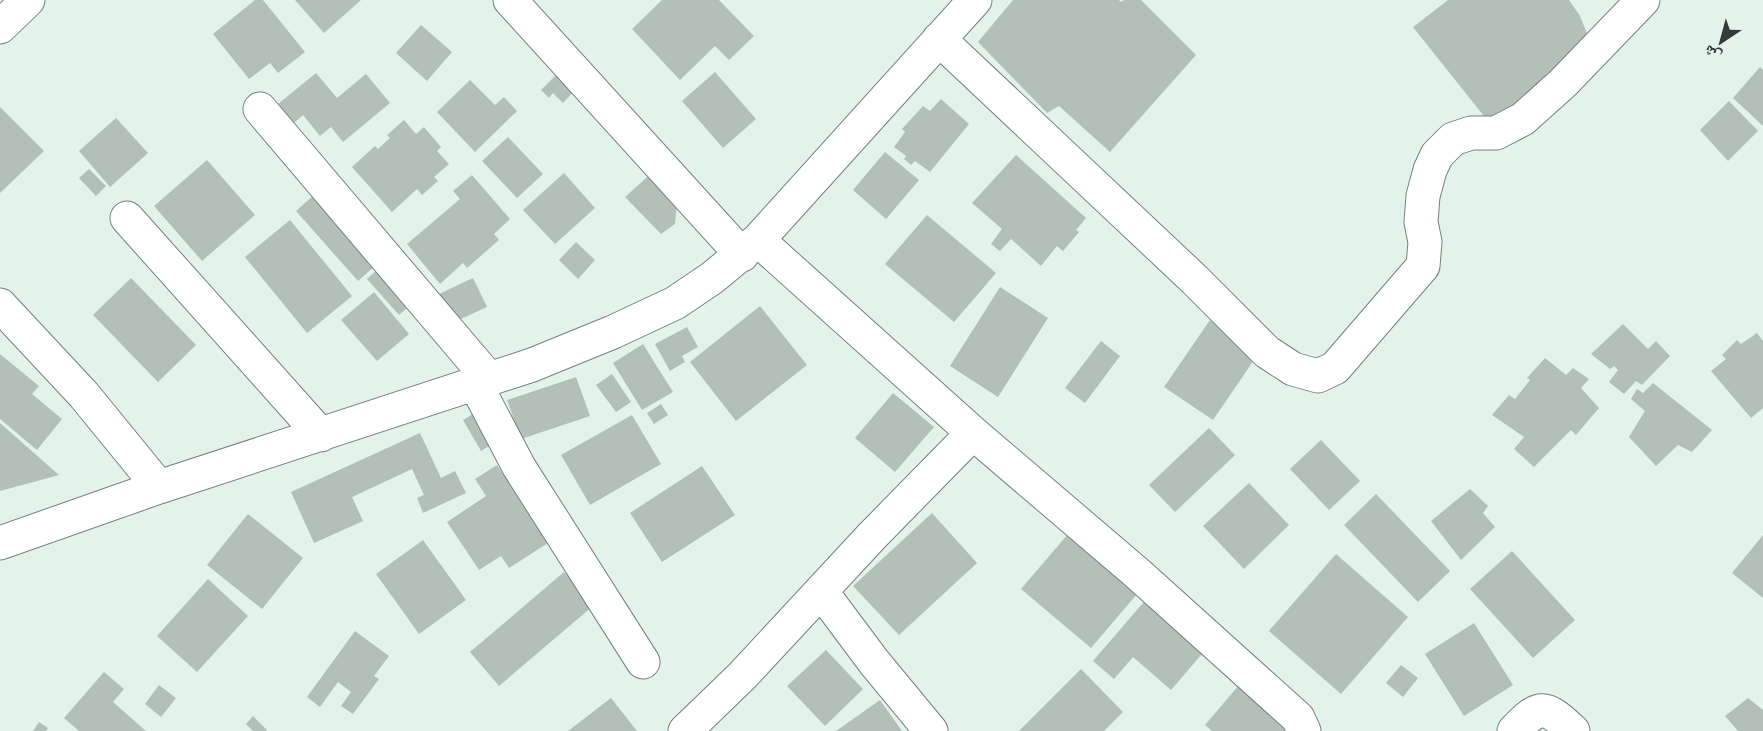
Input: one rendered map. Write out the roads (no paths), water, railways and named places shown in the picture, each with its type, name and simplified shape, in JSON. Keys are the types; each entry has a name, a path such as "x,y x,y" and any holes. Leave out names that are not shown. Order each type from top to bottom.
{"street":[{"path":"0,27 27,0"},
{"path":"510,0 750,248 1137,573 1298,718 1304,731"},
{"path":"0,543 159,487 483,382 603,336 675,303 750,248 975,0"},
{"path":"939,39 1195,279 1268,352 1293,369 1318,376 1335,368 1423,266 1425,242 1421,222 1423,196 1437,155 1454,140 1471,133 1496,133 1523,119 1563,83 1643,0"},
{"path":"260,109 483,382 519,467 643,662"},
{"path":"127,218 321,435"},
{"path":"0,304 84,395 159,487"},
{"path":"685,731 743,675 886,521 973,433"},
{"path":"821,591 874,662 931,731"},
{"path":"1514,731 1534,711 1540,710 1560,719 1573,731"}]}
